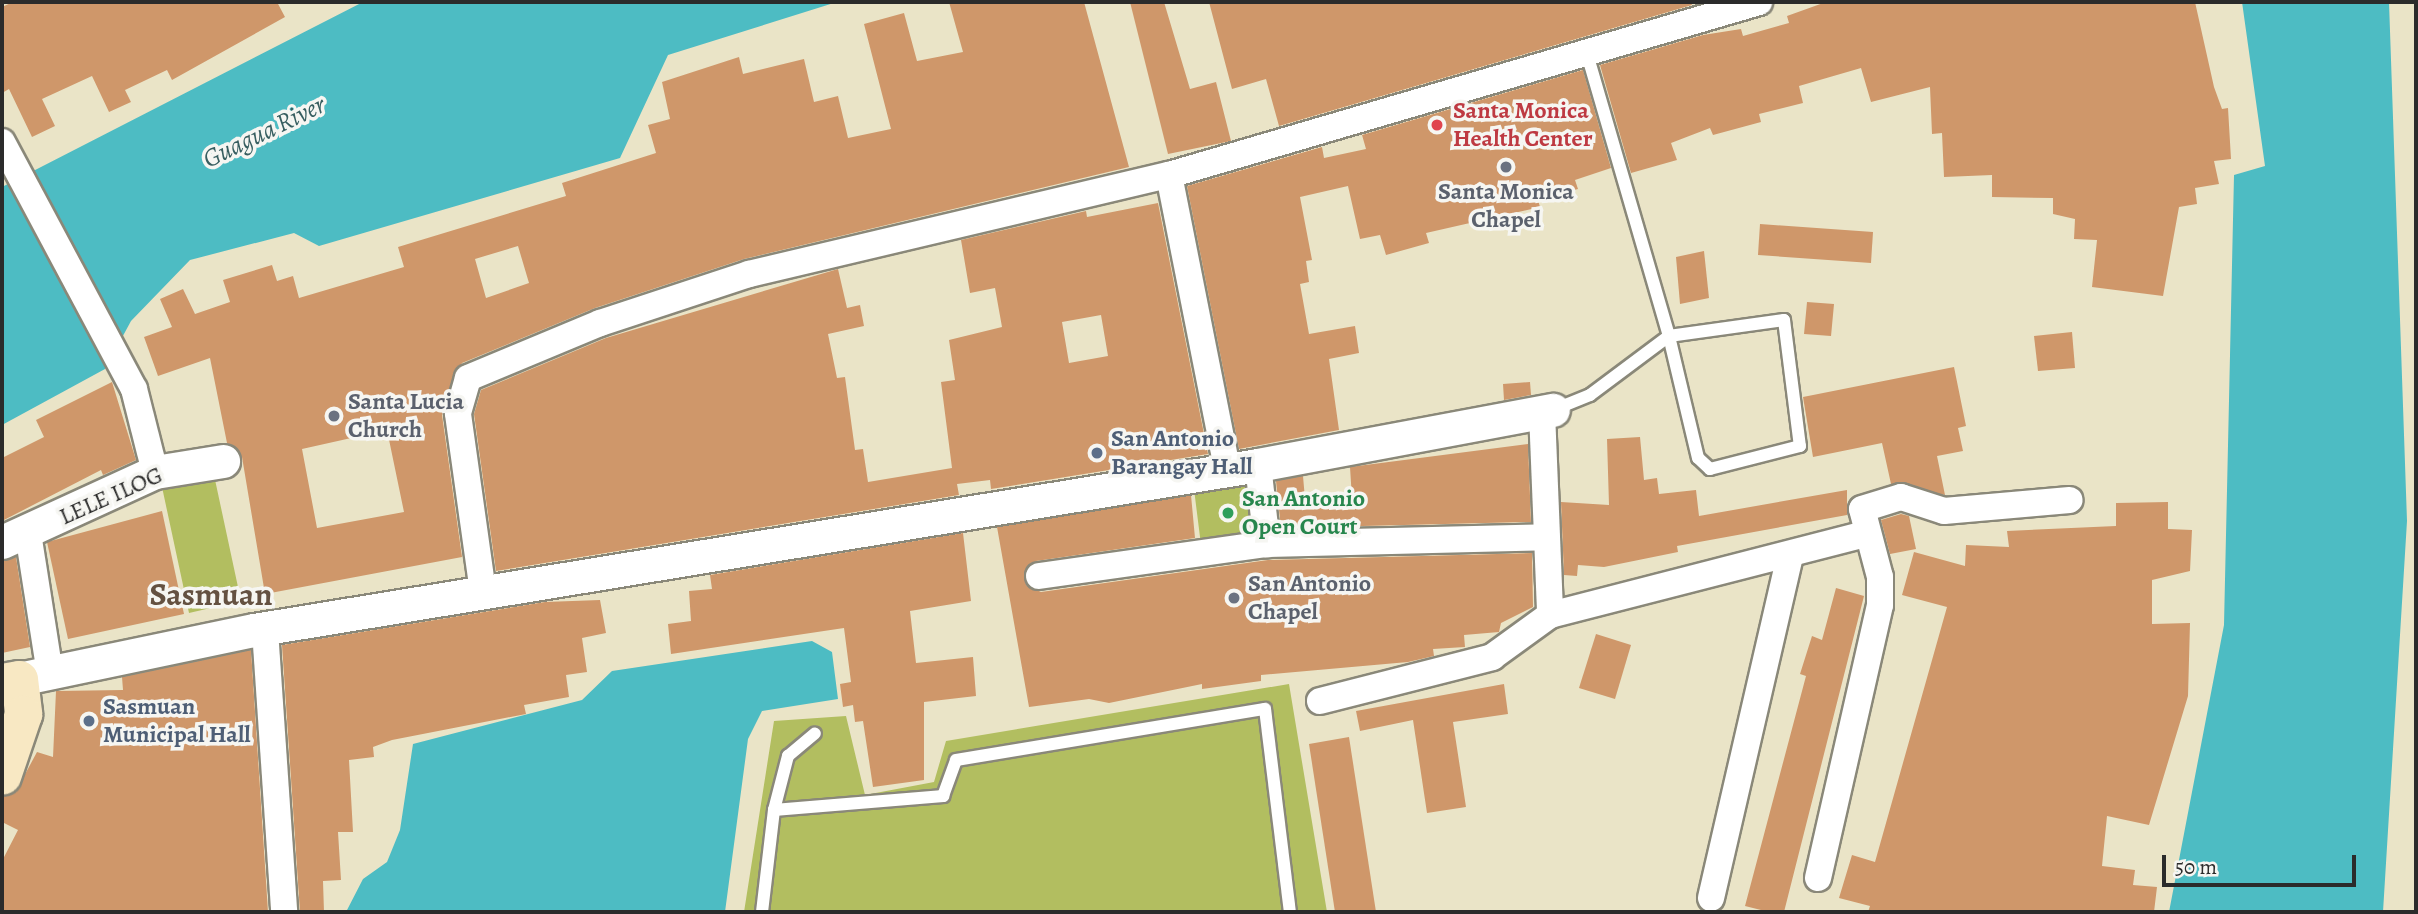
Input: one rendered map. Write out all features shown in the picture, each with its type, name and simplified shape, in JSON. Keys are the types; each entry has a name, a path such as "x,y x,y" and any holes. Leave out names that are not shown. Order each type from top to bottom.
{"main road":[{"path":"2,776 23,714 24,678"}],"street":[{"path":"483,592 458,413 468,378 600,323 750,274 1169,175 1759,2"},
{"path":"3,145 121,362 155,472"},
{"path":"1169,175 1242,467 1267,544"},
{"path":"15,537 24,678 265,629 1242,467 1547,411 1544,537 1550,615"},
{"name":"LELE ILOG","path":"15,537 155,472 223,461"},
{"path":"1818,878 1880,605 1880,578 1865,534 1862,509 1888,499 1944,511 2070,500"},
{"path":"1320,701 1492,657 1550,615 1865,534"},
{"path":"1039,576 1267,544 1544,537"},
{"path":"1711,898 1790,555"},
{"path":"265,629 284,912"}],"lane":[{"path":"1547,411 1590,395 1669,336 1784,320 1800,446 1710,469 1698,458 1669,336 1587,53"},
{"path":"774,810 943,796 956,760 1265,709 1290,912"},
{"path":"762,912 774,810 788,756 815,733"}],"green space":[{"path":"214,475 241,601 189,613 162,487"},
{"name":"San Antonio Open Court","path":"1255,481 1262,537 1201,545 1194,489"},
{"path":"1289,684 1327,912 744,912 774,721 846,716 865,795 934,782 946,741"}],"water":[{"name":"Guagua River","path":"363,2 837,2 668,55 620,158 319,246 294,233 190,260 131,321 105,369 2,425 2,187"},
{"path":"2242,2 2389,2 2407,521 2383,912 2169,912 2224,625 2234,175 2265,166"},
{"path":"812,641 832,652 838,699 762,711 748,739 725,912 346,912 363,879 387,862 400,830 413,744 582,700 612,671"}],"building":[{"path":"13,2 277,2 285,17 172,80 167,70 125,90 131,102 109,112 92,76 42,99 55,126 32,137 9,89 2,93 2,7"},
{"path":"949,2 1084,2 1129,167 744,259 595,308 462,363 442,415 462,557 265,594 242,457 227,443 210,358 158,376 144,337 172,327 160,299 183,289 195,314 230,302 223,280 272,265 277,281 293,276 299,298 404,267 398,247 566,196 562,183 656,153 648,125 670,119 662,82 739,57 743,74 804,59 814,102 838,96 848,138 891,129 864,24 904,13 917,61 963,52","holes":["518,246 529,283 486,298 475,259","387,430 404,512 317,528 302,449"]},
{"path":"1130,2 1164,2 1190,89 1216,82 1231,141 1168,154"},
{"path":"1209,2 1691,2 1692,5 1279,126 1266,79 1232,89"},
{"path":"1826,2 2195,2 2214,87 2222,109 2228,108 2231,159 2214,161 2219,184 2195,188 2197,204 2179,207 2163,296 2092,287 2097,240 2074,239 2075,219 2053,214 2053,198 1992,197 1992,175 1944,177 1942,133 1932,134 1930,87 1871,102 1861,68 1799,86 1803,103 1759,114 1761,122 1713,135 1710,128 1671,143 1677,160 1631,173 1600,65 1703,35 1741,29 1743,36 1789,23 1787,16"},
{"path":"1583,70 1611,168 1575,180 1578,189 1538,200 1540,207 1426,233 1429,243 1386,255 1380,235 1360,239 1348,186 1300,197 1312,260 1306,261 1309,282 1300,284 1309,334 1355,326 1359,353 1329,359 1339,430 1239,449 1187,186 1322,147 1324,158 1366,149 1362,135"},
{"path":"1158,203 1208,454 991,489 990,480 957,484 959,495 496,571 474,414 481,390 606,338 838,269 847,308 860,305 864,326 828,334 837,378 845,377 855,450 863,449 868,482 952,468 941,382 955,380 949,340 1002,327 995,288 970,293 961,240 1086,211 1087,217","holes":["1101,315 1108,356 1069,363 1062,322"]},
{"path":"1760,224 1873,232 1871,263 1758,255"},
{"path":"1704,251 1709,298 1680,304 1676,257"},
{"path":"1807,302 1834,304 1831,336 1804,334"},
{"path":"2072,332 2075,368 2038,371 2034,336"},
{"path":"1954,367 1966,426 1958,428 1963,451 1937,456 1945,495 1891,484 1882,443 1813,457 1803,397"},
{"path":"112,382 136,460 103,475 101,470 2,521 2,458 44,437 36,420"},
{"path":"1530,382 1531,395 1504,400 1503,384"},
{"path":"1640,437 1644,480 1657,478 1659,494 1696,490 1699,516 1847,490 1847,515 1677,546 1678,552 1604,567 1578,565 1577,576 1564,575 1561,502 1609,505 1607,439"},
{"path":"1528,444 1531,522 1281,528 1276,481 1303,476 1305,499 1314,502 1352,499 1350,467"},
{"path":"1191,495 1195,538 1036,561 1025,570 1026,585 1041,592 1268,560 1532,553 1533,607 1501,623 1499,632 1464,635 1465,647 1433,649 1434,656 1408,662 1261,675 1261,681 1202,689 1202,684 1109,703 1089,699 1029,707 997,527"},
{"path":"2168,502 2168,529 2192,530 2190,571 2152,580 2152,624 2190,623 2188,696 2149,825 2107,816 2102,866 2135,870 2133,885 2157,887 2154,912 1868,912 1870,906 1839,898 1852,855 1875,862 1947,607 1902,595 1914,552 1965,566 1966,545 2009,547 2007,531 2116,526 2116,503"},
{"path":"162,511 184,614 68,639 47,542"},
{"path":"1901,514 1909,516 1916,549 1890,554 1881,520"},
{"path":"963,533 971,601 910,611 916,663 973,657 976,696 924,702 924,780 873,787 863,721 855,722 853,705 843,707 840,684 851,682 844,628 671,654 668,624 691,621 689,591 712,589 710,575"},
{"path":"16,557 30,647 2,653 2,561"},
{"path":"1836,588 1864,596 1784,912 1769,912 1745,906 1806,676 1800,674 1812,636 1822,640"},
{"path":"600,600 606,633 582,638 587,672 566,675 569,697 524,705 526,714 392,740 373,747 374,757 349,760 353,832 338,832 341,880 323,881 324,912 300,912 282,645 545,602"},
{"path":"1596,634 1631,645 1615,699 1579,688"},
{"path":"251,650 268,912 2,912 2,861 18,830 2,822 2,796 16,791 37,752 53,757 56,691 123,690 122,677"},
{"path":"1504,684 1508,714 1453,722 1466,807 1427,813 1413,720 1360,731 1356,711"},
{"path":"1349,737 1376,912 1335,912 1309,744"}],"place":[{"name":"Santa Monica Health Center","path":"1437,125"},
{"name":"Santa Monica Chapel","path":"1506,167"},
{"name":"Santa Lucia Church","path":"334,416"},
{"name":"San Antonio Barangay Hall","path":"1097,453"},
{"name":"San Antonio Open Court","path":"1228,513"},
{"name":"San Antonio Chapel","path":"1234,598"},
{"name":"Sasmuan Municipal Hall","path":"89,721"}],"district":[{"name":"Sasmuan","path":"211,594"}]}
